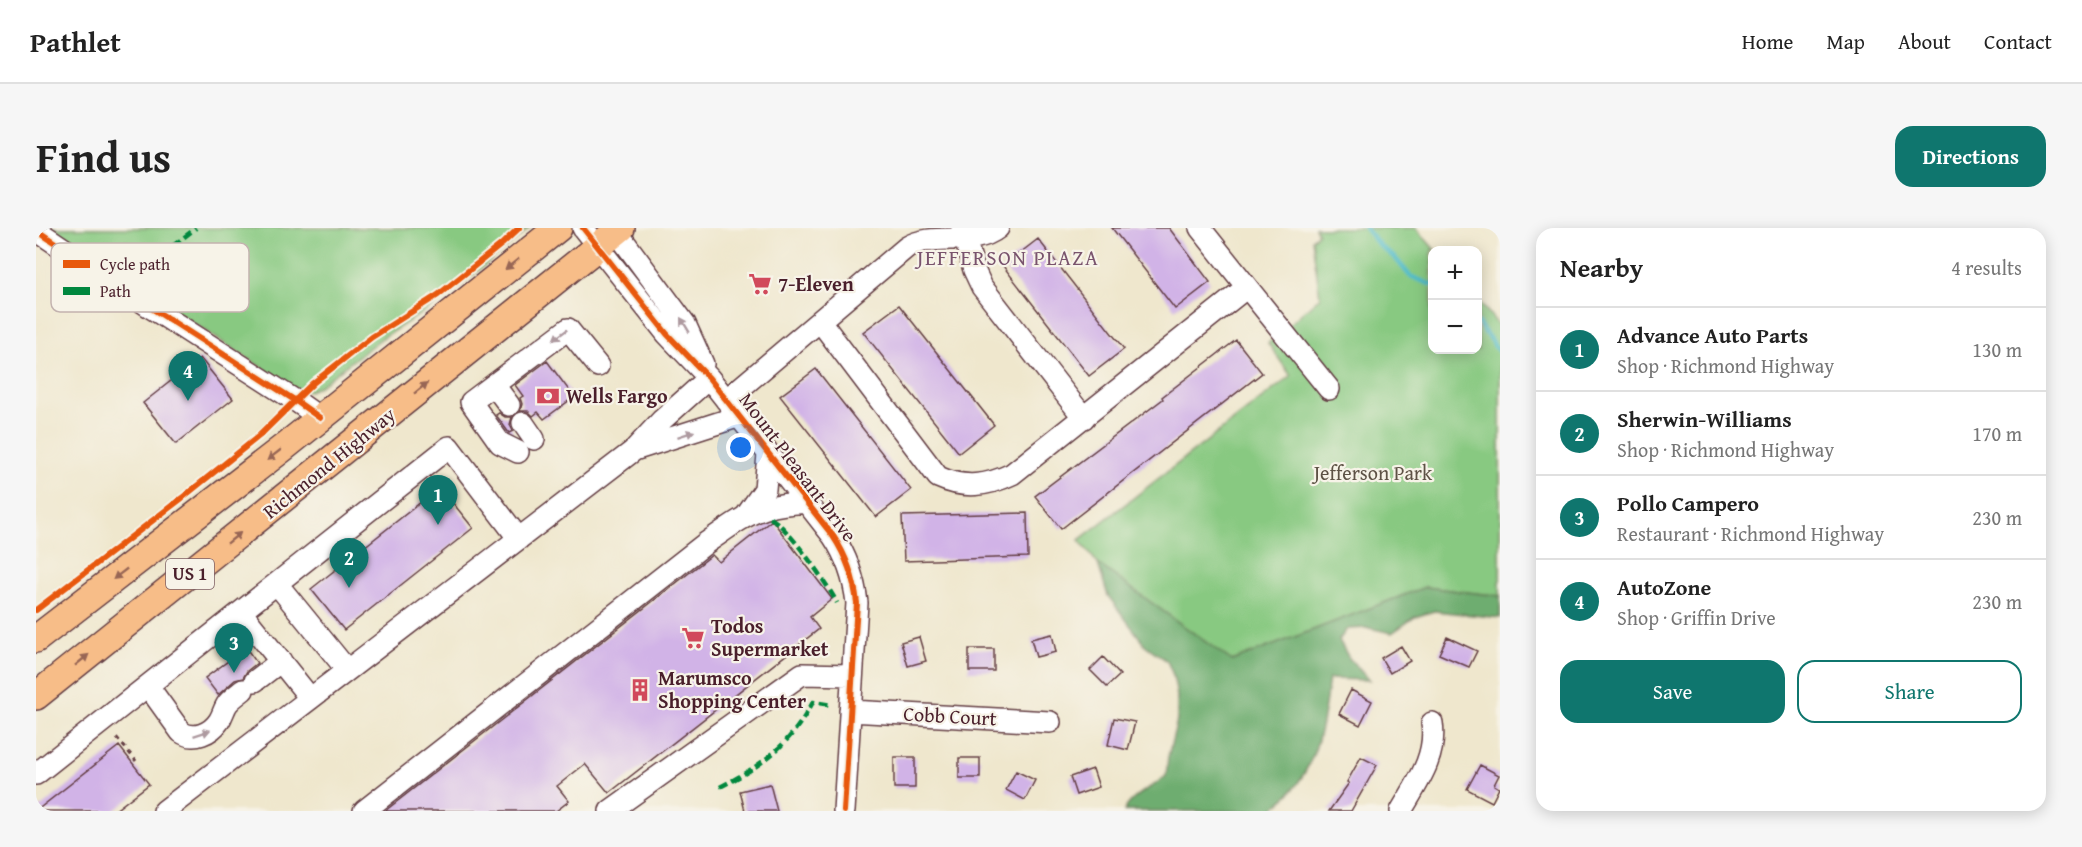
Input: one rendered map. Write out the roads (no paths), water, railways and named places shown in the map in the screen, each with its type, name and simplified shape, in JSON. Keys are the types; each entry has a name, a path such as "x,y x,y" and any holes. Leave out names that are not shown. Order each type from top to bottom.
{"main road":[{"name":"Richmond Highway","path":"36,639 320,418 558,228"},
{"name":"Richmond Highway","path":"36,696 606,232"}],"street":[{"path":"726,400 907,247 964,233 983,236 998,228"},
{"path":"1200,228 1329,389"},
{"path":"36,230 55,243"},
{"name":"Mount Pleasant Drive","path":"606,232 685,324 709,378 833,536 852,571 856,603 844,811"},
{"path":"964,233 974,270 982,287 1084,418"},
{"path":"820,321 938,477 954,483 976,485 999,481 1012,474 1246,287"},
{"path":"158,312 296,400 320,418"},
{"path":"525,438 500,443 471,402 568,329 598,366"},
{"path":"164,811 633,451 662,420 709,378"},
{"path":"494,385 509,405"},
{"path":"633,451 740,416"},
{"path":"36,774 449,447 519,539"},
{"path":"746,516 765,489 768,454"},
{"path":"364,811 706,543 746,516 776,505 805,502"},
{"path":"277,584 347,670"},
{"path":"241,612 310,698"},
{"path":"148,686 181,732 184,735 197,736 213,728 229,702 281,661"},
{"path":"610,811 802,674 852,675"},
{"name":"Cobb Court","path":"850,711 1050,722"},
{"path":"1401,811 1426,768 1434,736 1432,723"}],"waterway":[{"path":"1365,228 1410,276 1428,283"},
{"path":"1482,328 1500,353"}],"place":[{"name":"7-Eleven","path":"760,284"},
{"name":"Wells Fargo","path":"548,396"},
{"name":"AutoZone","path":"188,401"},
{"name":"Advance Auto Parts","path":"438,525"},
{"name":"Sherwin-Williams","path":"349,588"},
{"name":"Todos Supermarket","path":"693,638"},
{"name":"Pollo Campero","path":"234,673"},
{"name":"Marumsco Shopping Center","path":"640,690"}],"district":[{"name":"JEFFERSON PLAZA","path":"1008,258"}],"park label":[{"name":"Jefferson Park","path":"1373,473"}]}
